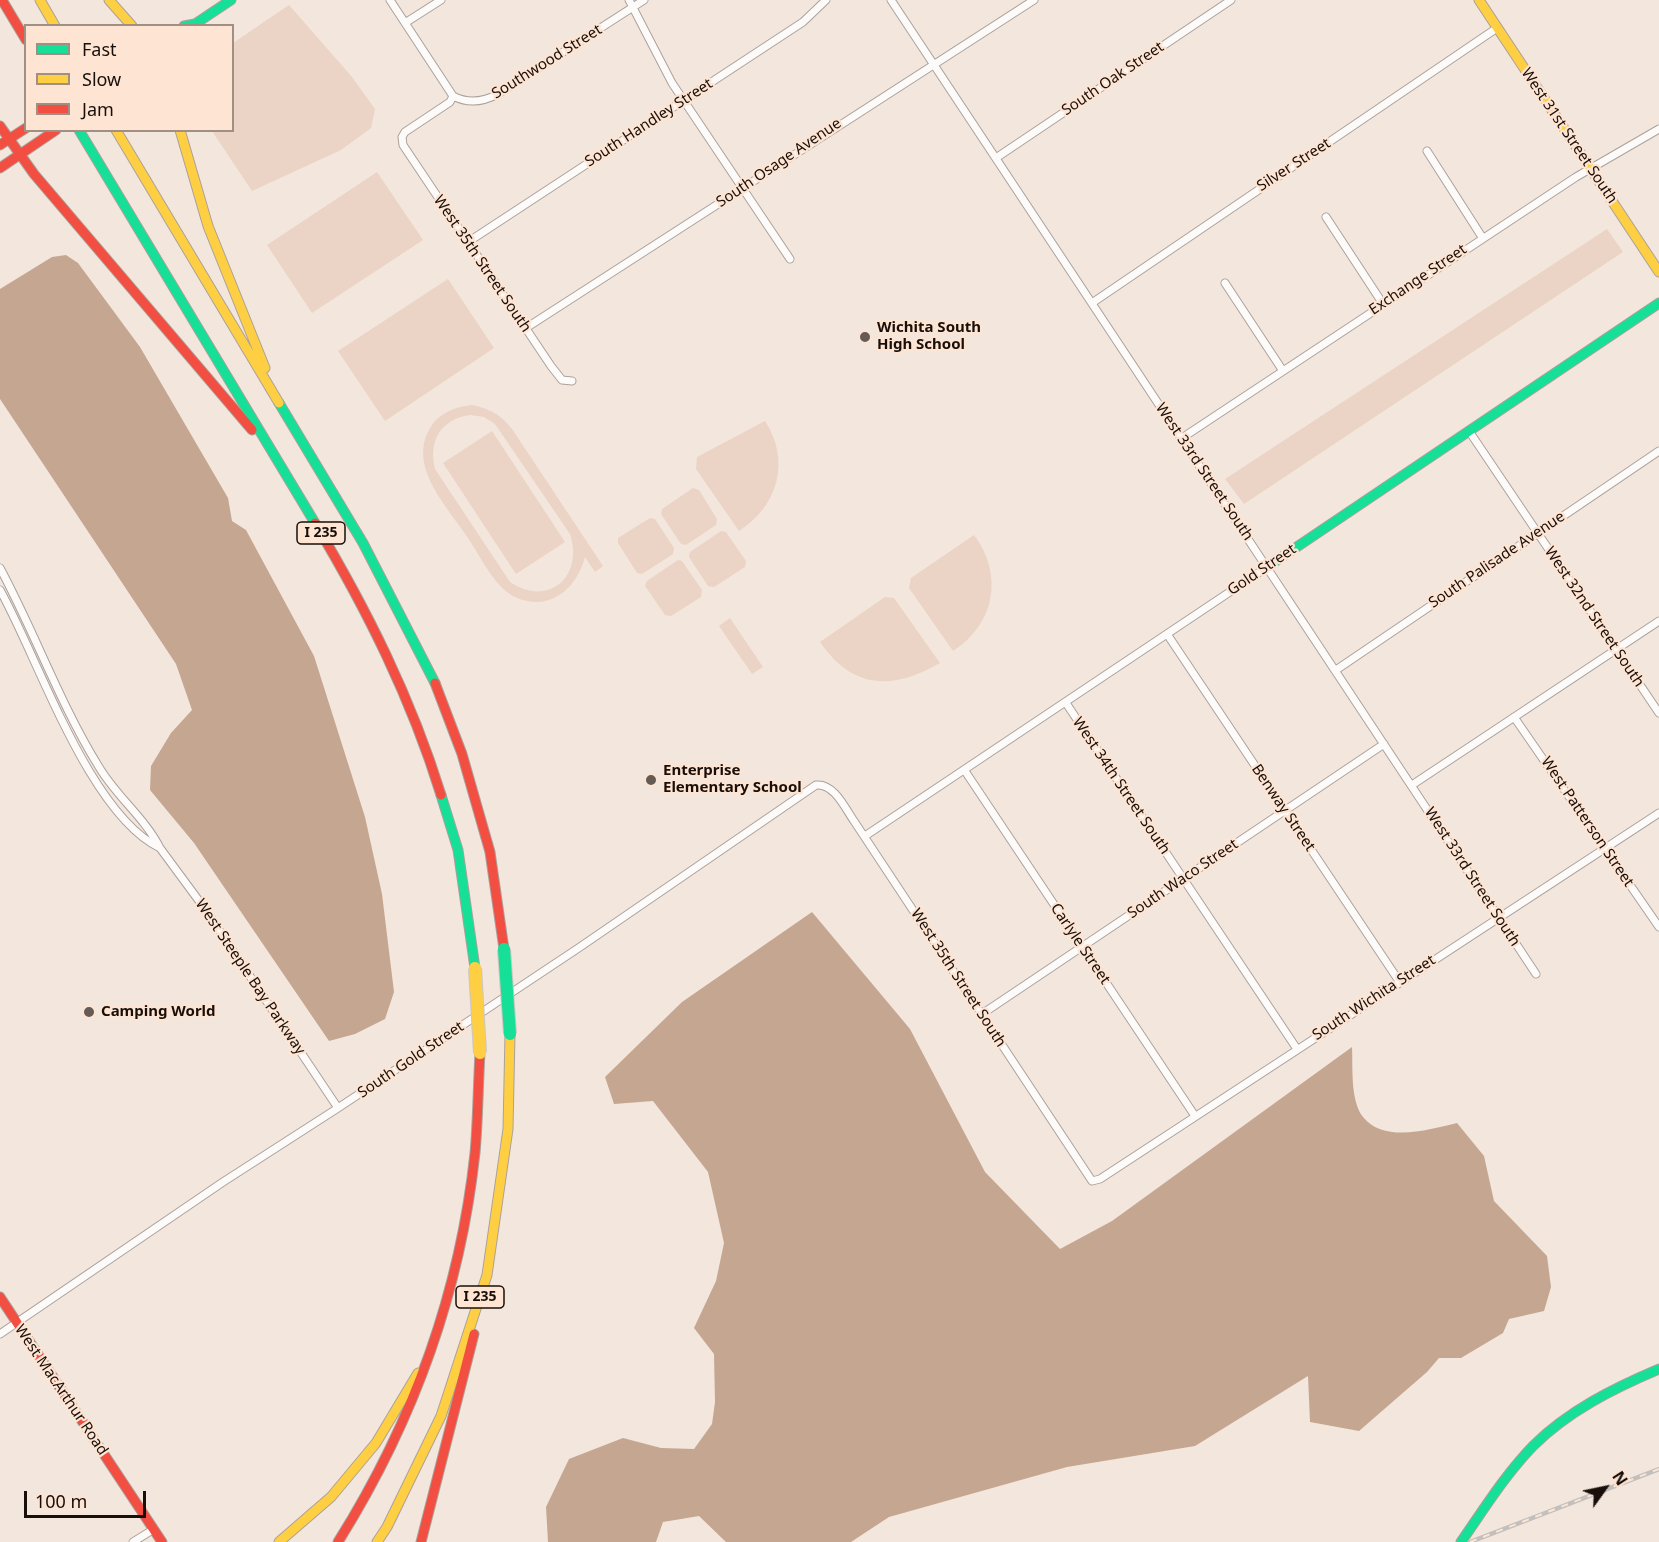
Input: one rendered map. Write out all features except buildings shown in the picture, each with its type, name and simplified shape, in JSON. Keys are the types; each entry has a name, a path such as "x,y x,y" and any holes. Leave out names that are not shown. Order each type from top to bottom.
{"main road":[{"path":"2,0 24,36"},
{"path":"40,0 53,24"},
{"path":"109,0 130,24"},
{"path":"193,24 231,0"},
{"name":"West 31st Street South","path":"1479,0 1659,272"},
{"path":"0,126 4,143 19,156 275,457"},
{"path":"4,143 24,129"},
{"path":"0,168 53,132"},
{"name":"I 235","path":"80,132 340,565 385,648 424,739 458,850 476,968 480,1053 473,1165 465,1220 453,1281 417,1394 357,1515 338,1542"},
{"name":"I 235","path":"117,132 363,543 432,674 462,754 489,852 504,949 510,1034 508,1129 487,1275 441,1416 387,1527 377,1542"},
{"path":"181,132 208,226 282,408"},
{"name":"Gold Street","path":"1267,567 1659,303"},
{"name":"West MacArthur Road","path":"0,1297 162,1542"},
{"path":"421,1542 470,1357 479,1299"},
{"path":"279,1542 331,1497 376,1443 416,1376 434,1339"},
{"path":"1461,1542 1510,1473 1546,1434 1607,1391 1659,1369"}],"street":[{"path":"390,0 453,96"},
{"path":"405,23 441,0"},
{"path":"629,0 683,100 790,260"},
{"name":"Southwood Street","path":"453,96 470,102 492,98 644,0"},
{"name":"South Handley Street","path":"468,242 803,22 826,0"},
{"name":"West 33rd Street South","path":"891,0 1536,974"},
{"name":"South Osage Avenue","path":"526,328 877,99 934,66 1034,0"},
{"name":"South Oak Street","path":"996,158 1231,0"},
{"name":"Silver Street","path":"1092,303 1497,28"},
{"name":"West 35th Street South","path":"453,96 450,102 405,132 402,137 403,145 562,380 572,381"},
{"name":"Exchange Street","path":"1182,438 1482,237 1576,177 1592,170 1659,129"},
{"path":"1427,152 1482,237"},
{"path":"1326,217 1383,304"},
{"path":"1225,284 1283,371"},
{"name":"West 32nd Street South","path":"1469,431 1536,534 1659,713"},
{"name":"South Palisade Avenue","path":"1336,670 1659,451"},
{"name":"Gold Street","path":"865,836 1267,567"},
{"name":"West Steeple Bay Parkway","path":"0,568 87,747 128,808 152,833 160,848 205,909 338,1108"},
{"name":"West Steeple Bay Parkway","path":"0,590 91,774 134,830 145,841 160,848"},
{"path":"1412,785 1659,621"},
{"name":"Benway Street","path":"1167,634 1399,981"},
{"name":"West 34th Street South","path":"1066,703 1297,1049"},
{"name":"West Patterson Street","path":"1514,717 1659,927"},
{"name":"South Waco Street","path":"982,1014 1384,744"},
{"name":"Carlyle Street","path":"964,771 1195,1116"},
{"name":"West 35th Street South","path":"820,785 831,789 865,836 1089,1179"},
{"name":"South Gold Street","path":"0,1334 223,1182 580,947 766,817 820,785"},
{"name":"South Wichita Street","path":"1089,1179 1100,1179 1399,981 1500,919 1659,813"},
{"path":"133,1542 154,1529"}],"shaded area":[{"path":"289,5 352,77 375,109 371,128 341,150 252,191 213,132 234,132 234,42"},
{"path":"377,172 423,240 312,313 267,245"},
{"path":"1607,229 1623,252 1244,504 1225,479"},
{"path":"66,255 78,263 140,347 228,498 232,521 246,530 314,656 365,817 382,894 394,992 385,1019 355,1034 329,1041 194,843 150,790 151,766 171,733 192,710 176,664 0,399 0,289 52,257"},
{"path":"448,279 494,348 385,421 338,351"},
{"path":"472,405 489,410 508,424 603,566 595,572 585,557 576,578 569,587 551,599 529,602 509,594 502,588 489,572 433,486 423,457 424,443 430,428 442,415","holes":["470,415 484,417 495,424 570,534 573,549 572,563 560,584 550,589 538,591 524,589 510,582 435,469 433,449 444,426 460,417"]},
{"path":"765,421 773,436 777,452 776,482 763,509 739,531 696,469 697,457"},
{"path":"492,431 565,542 516,574 443,463"},
{"path":"693,488 699,490 717,519 716,525 686,545 681,544 661,514 662,509"},
{"path":"650,518 655,519 674,548 673,554 642,574 637,573 618,543 618,538"},
{"path":"721,531 726,532 746,561 745,567 714,587 708,586 689,557 690,552"},
{"path":"974,535 989,566 992,582 990,598 986,613 978,627 953,651 909,588 911,578"},
{"path":"678,560 682,561 702,590 701,597 671,616 665,615 645,586 647,581"},
{"path":"885,597 894,598 940,663 906,678 875,681 860,677 846,669 820,642"},
{"path":"730,618 763,667 752,674 719,626"},
{"path":"812,912 910,1029 985,1172 1060,1249 1112,1221 1352,1047 1356,1102 1363,1117 1372,1125 1383,1130 1408,1132 1457,1123 1484,1156 1494,1201 1547,1256 1551,1287 1544,1311 1509,1319 1503,1333 1461,1358 1439,1358 1427,1372 1359,1431 1310,1422 1308,1376 1195,1446 1067,1467 889,1517 851,1542 726,1542 699,1516 663,1522 656,1542 548,1542 546,1507 569,1459 623,1438 661,1448 694,1449 712,1424 715,1402 714,1354 694,1328 716,1281 724,1243 708,1172 653,1101 614,1104 605,1077 682,1002"}],"railway":[{"path":"1470,1542 1659,1469"}],"traffic: fast":[{"path":"195,24 231,0"},
{"path":"80,132 315,523"},
{"path":"1267,567 1659,303"},
{"path":"279,403 363,543 435,683"},
{"path":"441,795 458,850 475,968"},
{"path":"504,949 510,1034"},
{"path":"1461,1542 1513,1469 1547,1433 1576,1411 1625,1384 1659,1369"}],"traffic: slow":[{"path":"40,0 54,24"},
{"path":"109,0 130,24"},
{"path":"1479,0 1659,272"},
{"path":"117,132 279,403"},
{"path":"181,132 208,226 265,368"},
{"path":"475,968 480,1053"},
{"path":"377,1542 387,1527 441,1416 487,1275 508,1129 510,1034"},
{"path":"279,1542 331,1497 376,1443 418,1373"}],"traffic: jam":[{"path":"2,0 24,37"},
{"path":"0,126 34,174 252,430"},
{"path":"0,145 24,129"},
{"path":"0,168 53,132"},
{"path":"315,523 370,622 402,689 441,795"},
{"path":"435,683 462,754 490,852 504,949"},
{"path":"338,1542 389,1451 429,1356 445,1306 468,1205 476,1141 480,1053"},
{"path":"0,1297 162,1542"},
{"path":"421,1542 474,1334"}],"place":[{"name":"Wichita South High School","path":"865,337"},
{"name":"Enterprise Elementary School","path":"651,780"},
{"name":"Camping World","path":"89,1012"}]}
